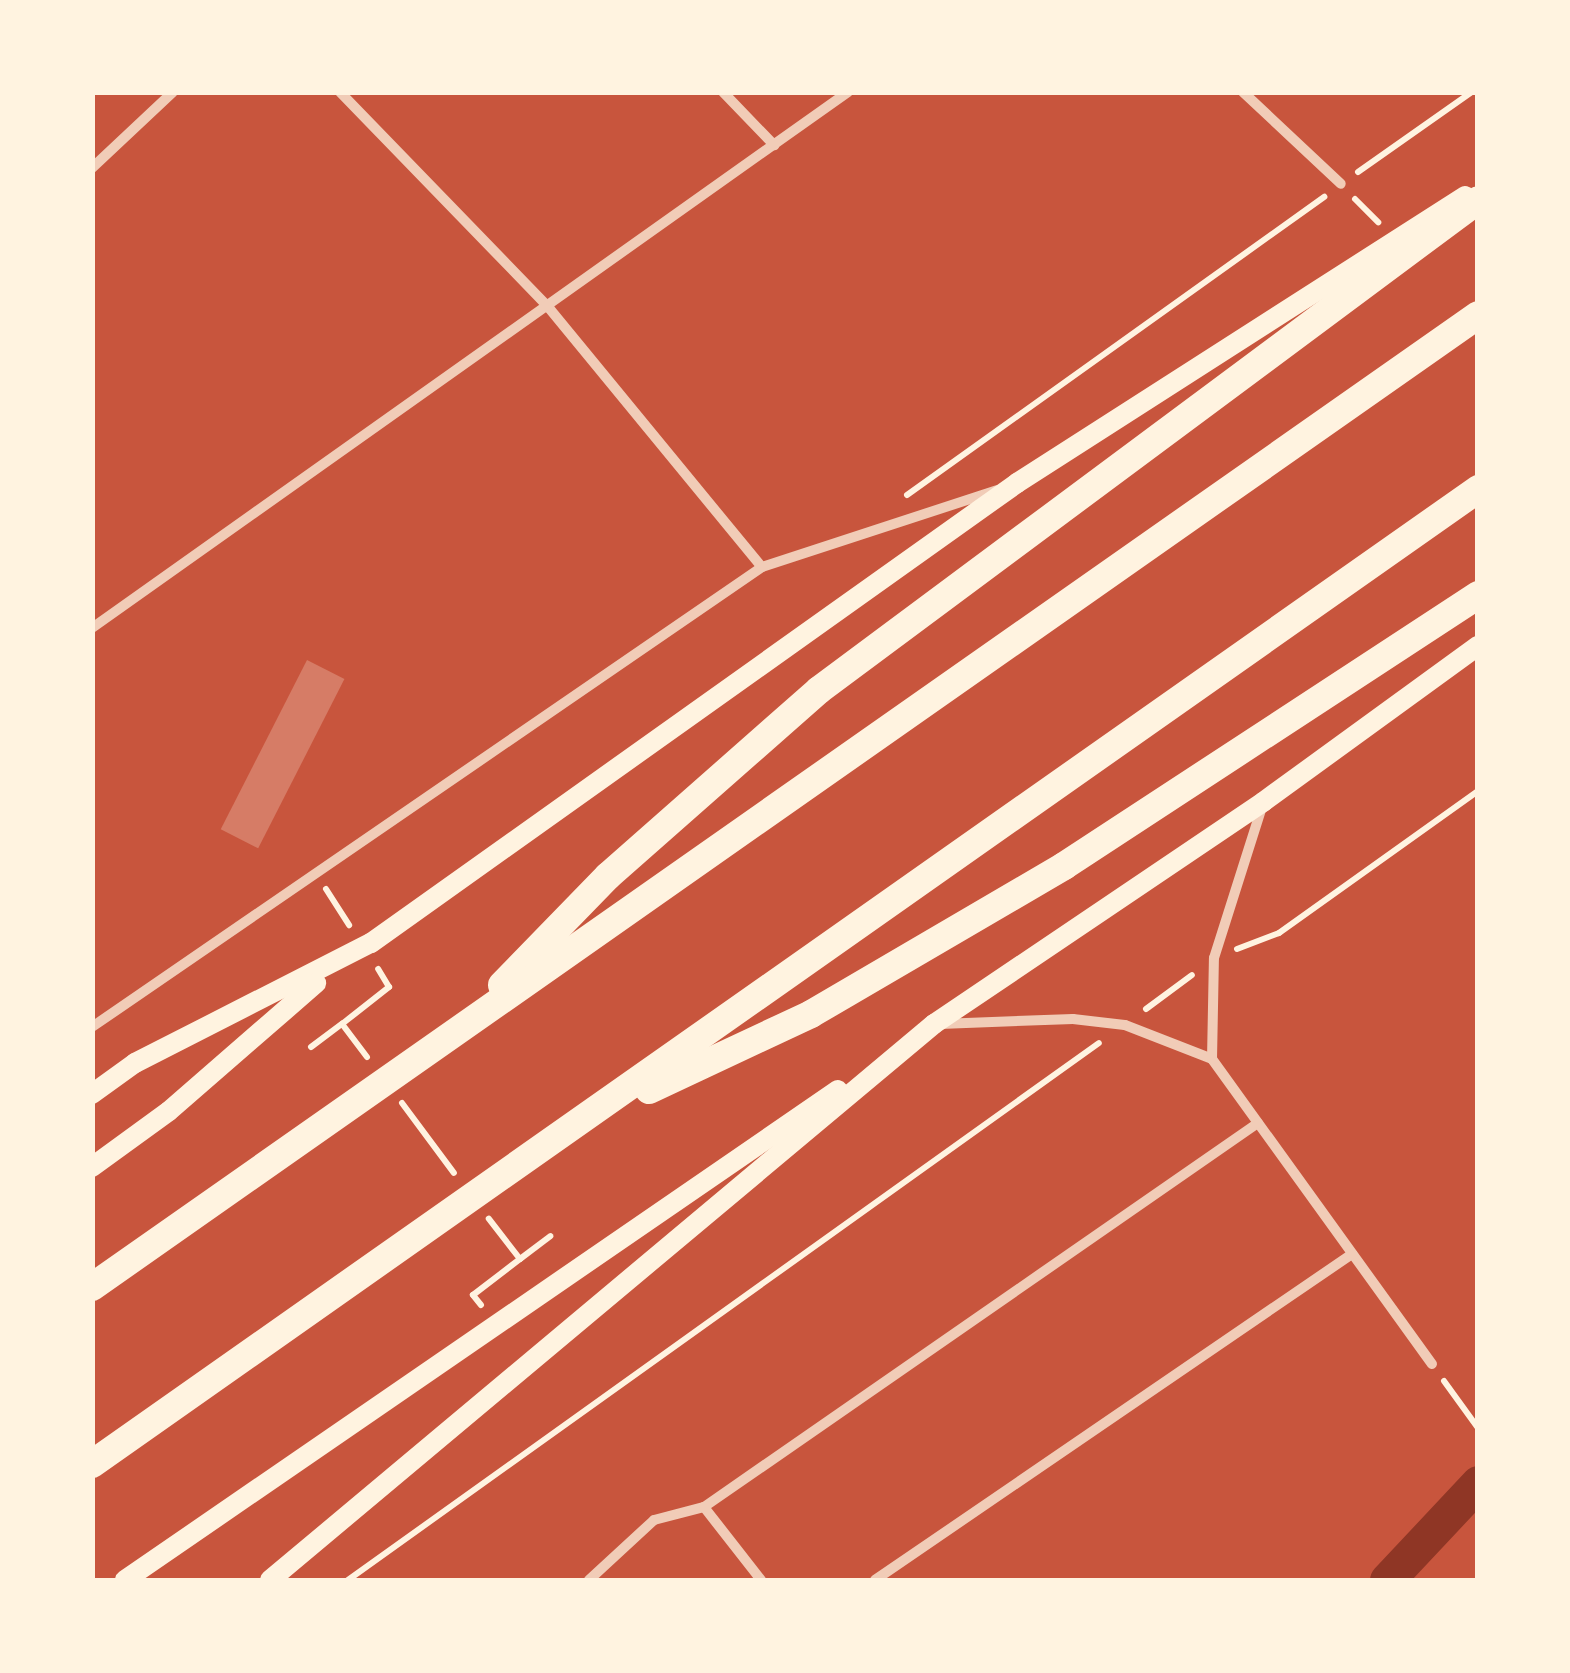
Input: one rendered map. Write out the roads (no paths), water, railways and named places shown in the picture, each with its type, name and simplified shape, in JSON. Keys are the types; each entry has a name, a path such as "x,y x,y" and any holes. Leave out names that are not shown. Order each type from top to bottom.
{"highway":[{"path":"450,1038 608,876 819,690 1478,200"},
{"path":"92,1287 1478,315"},
{"path":"92,1464 1478,489"},
{"path":"580,1123 811,1014 1048,876 1478,595"}],"main road":[{"path":"92,1167 169,1111 337,965 1017,483 1392,238 1478,189"},
{"path":"125,1580 1264,802 1478,646"},
{"path":"92,1094 135,1063 337,965"},
{"path":"270,1580 934,1024"}],"street":[{"path":"92,168 173,92"},
{"path":"340,92 549,308 762,567"},
{"path":"723,92 774,145"},
{"path":"92,628 549,308 848,92"},
{"path":"1243,92 1342,184"},
{"path":"92,1027 762,567 1017,483"},
{"path":"1212,1058 1214,958 1264,802"},
{"path":"934,1024 1073,1019 1125,1025 1212,1058 1432,1364"},
{"path":"597,1578 654,1520 704,1506 1258,1123"},
{"path":"875,1580 1352,1254"},
{"path":"704,1506 761,1580"}],"waterway":[{"path":"1387,1580 1478,1483"}]}
